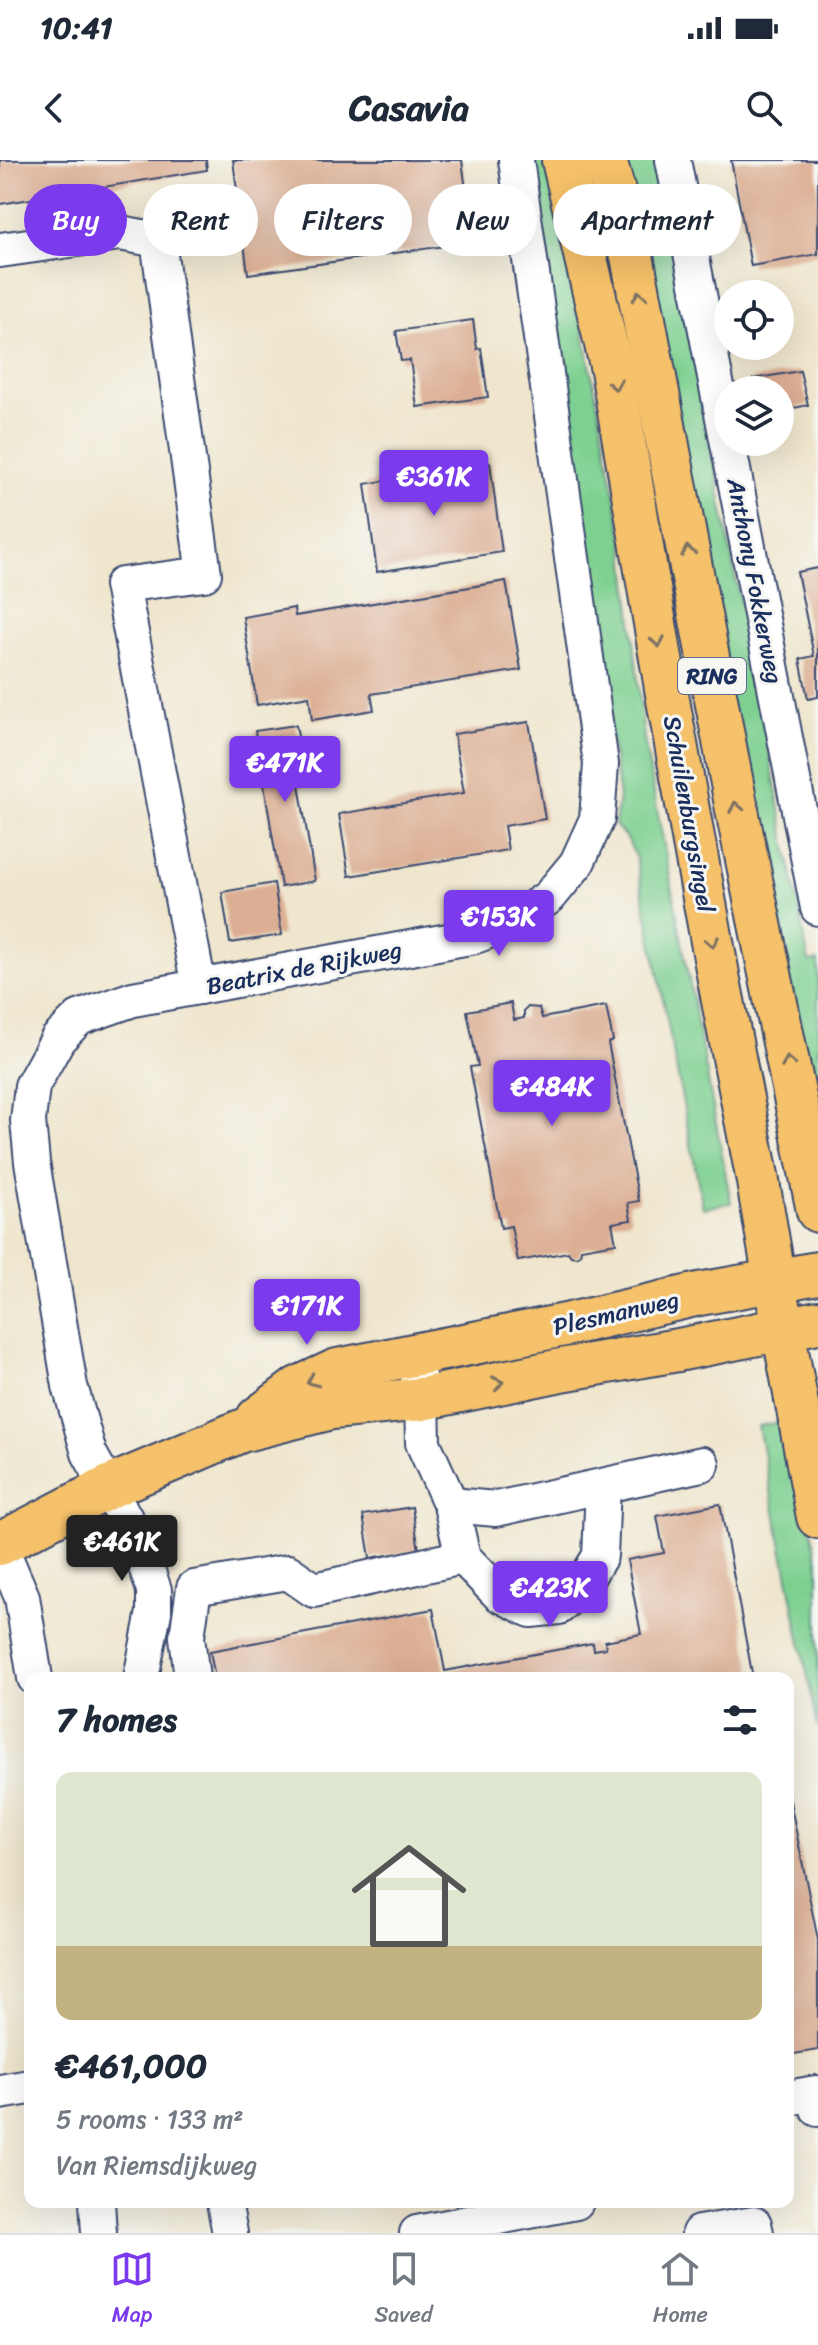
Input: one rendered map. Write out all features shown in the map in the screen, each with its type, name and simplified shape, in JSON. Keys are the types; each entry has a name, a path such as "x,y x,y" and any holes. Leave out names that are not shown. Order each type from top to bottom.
{"main road":[{"name":"Schuilenburgsingel","path":"563,160 612,370 668,700 775,1280"},
{"name":"Schuilenburgsingel","path":"605,160 632,256 738,815 818,1211"},
{"name":"Plesmanweg","path":"241,1431 298,1388 337,1370 570,1324 699,1294 818,1273"},
{"name":"RING","path":"775,1280 801,1325 818,1517"},
{"name":"Plesmanweg","path":"0,1545 109,1487 241,1431 332,1408 422,1399 801,1325"}],"street":[{"name":"Beatrix de Rijkweg","path":"142,1672 154,1612 154,1590 143,1553 89,1453 70,1386 32,1162 28,1121 32,1086 58,1039 79,1018 133,999 475,936 513,922 549,897 577,863 597,819 601,764 516,160"},
{"name":"Anthony Fokkerweg","path":"673,160 818,908"},
{"path":"0,250 120,233 158,240 204,574 122,585 199,987"},
{"path":"414,1354 422,1399 423,1443 451,1505 463,1557 499,1594 531,1610 559,1607 586,1579 600,1556 603,1486"},
{"path":"451,1505 496,1509 702,1464"},
{"path":"0,1545 22,1597 34,1672"},
{"path":"191,1672 187,1637 194,1588 288,1572 314,1590 463,1557"},
{"path":"0,2092 24,2088"},
{"path":"794,2097 816,2093 818,2109"},
{"path":"97,2208 99,2233"},
{"path":"225,2208 230,2233"},
{"path":"417,2233 545,2208"},
{"path":"699,2233 753,2220"}],"green space":[{"path":"533,160 551,160 556,184 553,184 553,256 569,256 624,543 644,739 731,1203 703,1208 636,858 628,840 615,825 619,797"},
{"path":"617,160 656,160 661,184 622,184"},
{"path":"636,256 674,256 809,962 818,961 818,1156"},
{"path":"786,1421 818,1560 818,1729 758,1426"}],"building":[{"path":"0,160 206,160 207,170 122,184 24,184 24,200 0,204"},
{"path":"233,160 462,160 465,184 428,184 428,248 412,251 412,184 274,184 274,256 375,256 248,274 246,256 258,256 258,184 236,184"},
{"path":"731,160 818,160 818,254 751,266 741,213 741,184 736,184"},
{"path":"473,320 477,349 481,348 488,397 417,407 410,360 401,361 396,331"},
{"path":"800,371 808,405 794,408 794,376 771,376"},
{"path":"490,463 502,552 377,572 365,484"},
{"path":"818,568 818,697 808,699 800,659 814,656 797,572"},
{"path":"506,581 521,670 371,694 374,710 312,720 309,696 257,705 243,617 294,608 295,616"},
{"path":"529,722 545,819 504,826 508,850 349,876 339,814 464,793 454,734"},
{"path":"296,725 301,753 294,754 315,881 281,887 255,731"},
{"path":"274,883 282,935 230,943 222,892"},
{"path":"511,1003 514,1020 524,1018 528,1007 539,1008 542,1018 606,1006 613,1041 608,1043 639,1201 628,1203 631,1220 612,1223 616,1243 581,1249 576,1257 568,1252 518,1261 511,1226 501,1228 470,1067 478,1066 467,1011"},
{"path":"720,1504 752,1672 214,1672 210,1651 433,1609 445,1671 593,1643 594,1650 606,1648 605,1641 641,1634 627,1560 664,1553 657,1516"},
{"path":"412,1507 419,1550 370,1558 363,1515"},
{"path":"794,1821 818,1940 818,2050 794,2054"}]}
